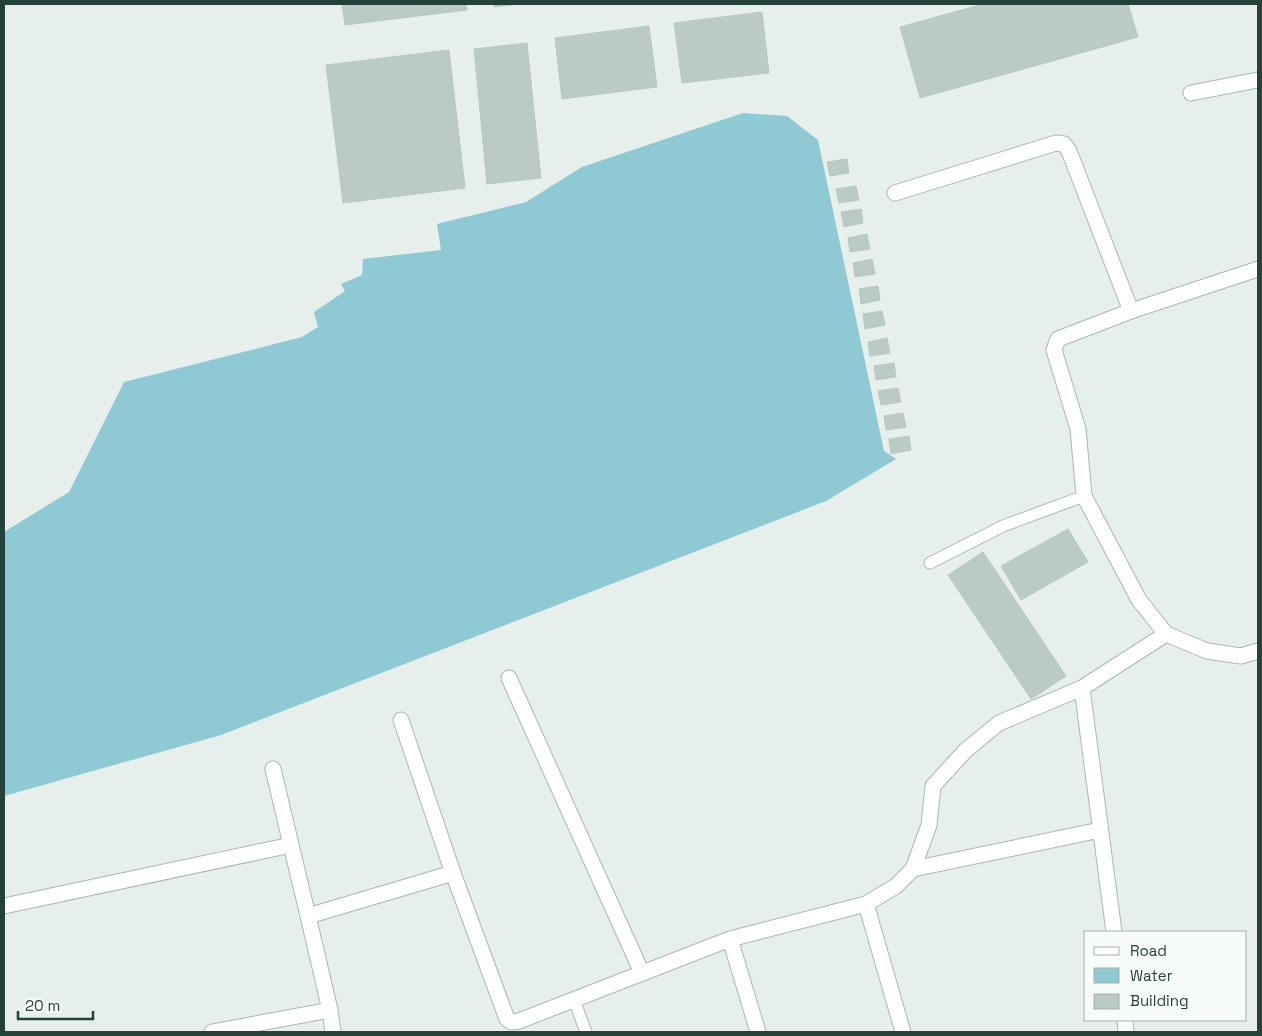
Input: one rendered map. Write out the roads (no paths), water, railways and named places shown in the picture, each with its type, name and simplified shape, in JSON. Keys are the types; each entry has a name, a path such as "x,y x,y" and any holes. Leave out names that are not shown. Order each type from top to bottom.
{"street":[{"path":"1191,94 1258,80"},
{"path":"895,193 1056,143 1064,144 1069,151 1131,311"},
{"path":"1258,269 1131,311 1058,339 1054,350 1078,429 1084,496 1139,600 1166,634 1207,651 1241,656 1258,651"},
{"path":"401,720 453,873 506,1019 512,1022 519,1022 730,939 866,904 896,886 913,870 929,825 933,786 966,750 999,723 1082,688 1166,634"},
{"path":"509,678 642,973"},
{"path":"1082,688 1114,931"},
{"path":"273,769 330,1010 332,1032"},
{"path":"913,870 1100,830"},
{"path":"4,906 291,845"},
{"path":"308,916 453,873"},
{"path":"866,904 903,1032"},
{"path":"730,939 758,1032"},
{"path":"212,1032 330,1010"}],"lane":[{"path":"930,563 1003,526 1084,496"},
{"path":"574,1000 586,1032"}],"water":[{"path":"743,113 787,116 818,140 884,451 896,459 826,501 221,735 4,796 4,532 69,492 124,382 302,337 318,327 314,312 345,291 341,284 362,275 363,259 441,250 437,224 526,202 582,167"}]}
